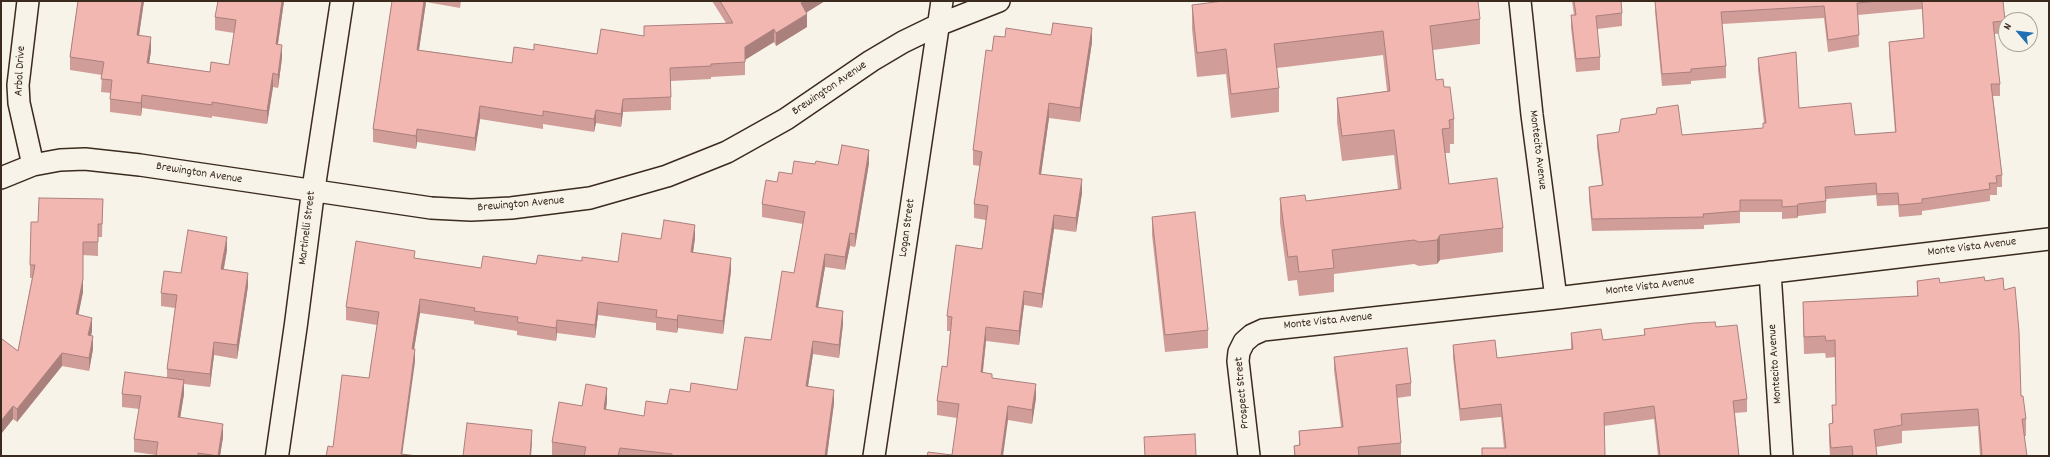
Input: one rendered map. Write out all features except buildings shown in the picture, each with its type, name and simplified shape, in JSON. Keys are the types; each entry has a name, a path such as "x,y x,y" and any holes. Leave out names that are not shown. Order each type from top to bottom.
{"street":[{"name":"Arbol Drive","path":"28,1 18,85 19,103 33,165"},
{"name":"Martinelli Street","path":"277,456 313,192 342,1"},
{"name":"Logan Street","path":"874,456 942,1"},
{"name":"Brewington Avenue","path":"1,178 33,165 60,160 110,161 313,192 431,208 471,210 547,204 590,198 631,187 700,163 748,141 786,119 871,61 938,25 999,1"},
{"name":"Montecito Avenue","path":"1520,1 1532,115 1556,298"},
{"name":"Monte Vista Avenue","path":"1252,335 1263,330 1279,327 1556,298 2049,239"},
{"name":"Montecito Avenue","path":"1770,272 1782,456"},
{"name":"Prospect Street","path":"1249,456 1238,361 1239,352 1244,342 1252,335"}]}
